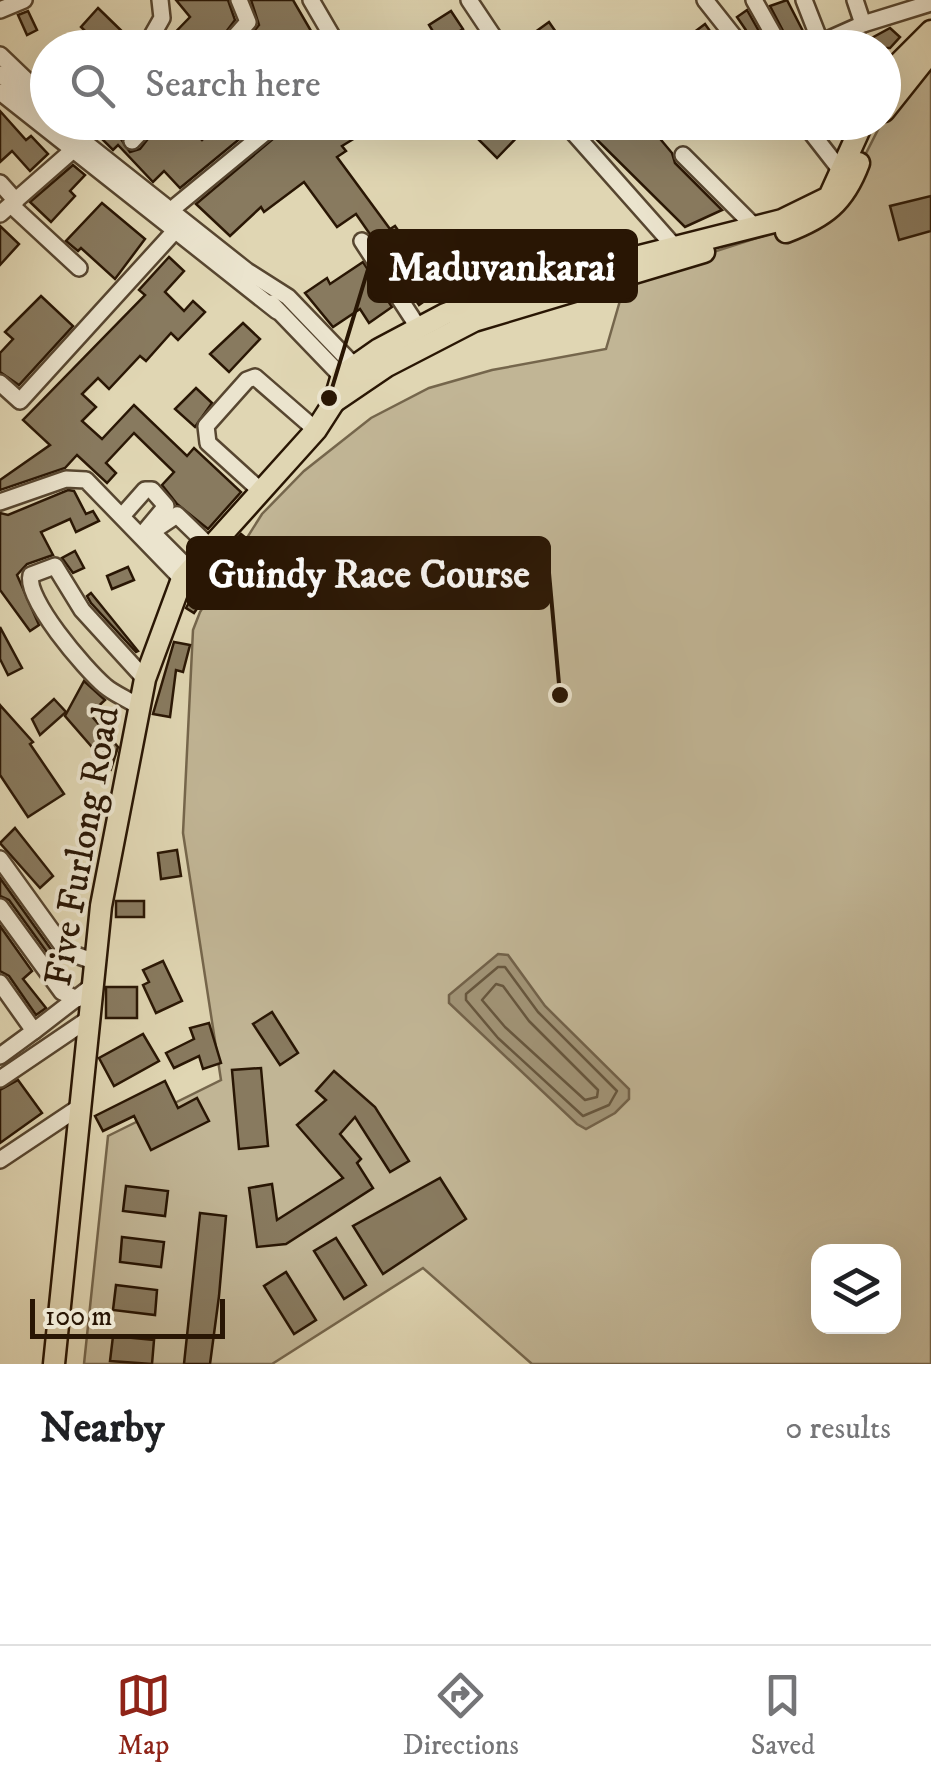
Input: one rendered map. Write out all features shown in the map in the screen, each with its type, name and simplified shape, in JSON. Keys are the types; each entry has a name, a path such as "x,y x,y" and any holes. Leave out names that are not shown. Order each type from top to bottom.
{"main road":[{"path":"901,61 931,31"},
{"path":"901,90 931,52"},
{"path":"354,377 504,310 818,204 829,197 857,140"},
{"path":"354,377 418,327 514,288 678,250 782,234 819,220 848,191 861,140"},
{"name":"Five Furlong Road","path":"54,1364 87,1020 84,993 145,679 184,569 205,542 262,492 316,430 354,377"}],"street":[{"path":"0,10 24,0"},
{"path":"155,30 162,18 160,0"},
{"path":"238,0 248,22 241,30"},
{"path":"312,0 329,30"},
{"path":"469,0 489,30"},
{"path":"704,0 729,30"},
{"path":"754,0 771,30"},
{"path":"804,0 811,30"},
{"path":"855,0 863,24"},
{"path":"848,30 931,3"},
{"path":"0,55 30,84"},
{"path":"0,74 30,98"},
{"path":"0,92 30,116"},
{"path":"60,140 354,377"},
{"path":"90,140 248,271 288,296"},
{"path":"92,140 288,296 354,377"},
{"path":"176,206 256,140"},
{"path":"580,140 678,250"},
{"path":"817,140 842,172"},
{"path":"9,207 73,150"},
{"path":"683,155 754,226"},
{"path":"0,183 9,207 80,268"},
{"path":"0,383 20,402 174,233"},
{"path":"362,241 418,327"},
{"path":"248,271 277,311"},
{"path":"262,492 208,443 206,426 247,380 255,378 316,430"},
{"path":"0,502 77,477 86,480 184,569"},
{"path":"122,516 145,490 152,490 166,506 147,537"},
{"path":"147,537 174,514 205,542"},
{"path":"139,707 109,690 87,668 36,600 29,587 31,575 55,566 82,610 145,679"},
{"path":"0,858 67,952 93,961"},
{"path":"0,907 62,992 84,993"},
{"path":"46,972 67,952"},
{"path":"0,983 34,1031"},
{"path":"1,1053 84,993"},
{"path":"0,1078 87,1020"},
{"path":"0,1160 78,1108"}],"shaded area":[{"path":"931,59 931,1364 532,1364 423,1268 272,1364 84,1364 108,1136 221,1080 183,833 193,630 200,612 262,514 304,471 371,418 429,388 492,370 606,349 626,280 807,222 861,163 873,140 901,140 901,97"}],"water":[{"path":"498,954 508,955 545,1006 629,1089 629,1099 615,1113 586,1129 577,1124 449,1003 449,995"}],"building":[{"path":"176,0 228,0 235,20 228,30 177,30 190,17"},
{"path":"251,0 293,0 310,30 255,30 259,25"},
{"path":"787,0 802,30 783,30 770,6"},
{"path":"98,8 121,30 84,30 81,27"},
{"path":"747,10 758,30 746,30 737,17"},
{"path":"28,11 37,30 30,30 27,35 18,15"},
{"path":"451,11 463,29 432,30 429,25"},
{"path":"549,22 555,30 538,30"},
{"path":"0,111 26,140 30,137 48,154 30,171 12,151 0,162"},
{"path":"103,140 122,140 130,152 140,149 147,140 238,140 180,188 164,171 153,182 118,145 113,150"},
{"path":"272,140 352,140 342,146 346,151 337,157 390,229 395,226 440,290 419,305 356,214 337,227 304,182 264,212 261,207 230,236 196,204"},
{"path":"479,140 514,140 497,158"},
{"path":"597,140 661,140 675,163 722,210 685,227"},
{"path":"73,165 85,175 70,191 75,196 51,222 30,202"},
{"path":"931,196 931,231 899,240 890,206"},
{"path":"102,203 145,239 115,279 81,248 78,251 66,241"},
{"path":"0,226 19,244 0,265"},
{"path":"169,257 184,271 165,292 184,311 193,301 205,312 178,340 171,333 146,361 140,356 109,389 98,378 82,394 96,407 82,421 102,439 134,405 187,456 194,448 241,492 208,529 177,504 162,485 174,472 134,433 106,463 116,473 107,483 77,455 65,468 0,490 0,480 50,445 23,420 145,295 139,290"},
{"path":"363,262 392,307 369,323 360,309 333,327 305,293 327,278 330,284"},
{"path":"41,296 73,326 19,385 0,372 0,353 13,339 5,332"},
{"path":"243,323 260,339 229,372 210,354"},
{"path":"196,388 212,403 195,427 175,409"},
{"path":"74,491 86,514 93,511 99,521 76,532 70,519 41,532 53,555 27,564 17,575 39,625 30,631 0,590 0,513 8,515"},
{"path":"241,534 246,538 218,577 208,570"},
{"path":"75,551 84,568 73,573 62,558"},
{"path":"128,567 134,580 112,589 107,576"},
{"path":"196,590 206,596 194,613 186,608"},
{"path":"91,593 138,651 91,603 87,596"},
{"path":"0,627 22,668 8,675 0,659"},
{"path":"174,642 190,645 183,672 176,670 170,717 153,714"},
{"path":"84,681 105,700 90,714 118,747 111,769 65,716"},
{"path":"54,699 66,712 40,735 32,719"},
{"path":"0,705 33,742 30,744 64,794 28,817 0,775"},
{"path":"15,828 53,876 40,888 0,843"},
{"path":"177,850 181,876 161,879 158,853"},
{"path":"0,878 53,952 49,955 9,900 0,896"},
{"path":"116,901 144,901 144,917 116,917"},
{"path":"0,926 32,971 23,979 46,1008 36,1015 9,976 0,971"},
{"path":"163,961 182,1001 156,1013 143,985 149,982 143,970"},
{"path":"106,987 137,987 137,1018 106,1018"},
{"path":"272,1012 298,1053 280,1065 253,1024"},
{"path":"209,1023 221,1063 203,1069 199,1056 174,1068 166,1053 194,1039 190,1028"},
{"path":"143,1034 159,1061 114,1086 99,1058"},
{"path":"261,1068 268,1146 239,1149 232,1070"},
{"path":"334,1071 375,1107 409,1161 390,1172 355,1117 340,1134 361,1159 357,1163 373,1188 286,1244 257,1247 249,1188 272,1184 277,1220 343,1178 297,1125 326,1100 316,1091"},
{"path":"18,1080 42,1113 0,1143 0,1090"},
{"path":"165,1081 178,1108 197,1098 209,1121 151,1150 134,1116 103,1131 95,1116"},
{"path":"440,1178 466,1219 383,1274 353,1226"},
{"path":"126,1186 168,1191 165,1216 123,1211"},
{"path":"200,1213 226,1216 219,1296 210,1364 184,1364"},
{"path":"122,1237 164,1242 161,1267 120,1262"},
{"path":"336,1238 366,1285 344,1299 314,1251"},
{"path":"286,1272 316,1320 294,1334 264,1286"},
{"path":"116,1285 157,1290 155,1315 113,1310"},
{"path":"113,1336 154,1340 152,1364 110,1361"}],"place":[{"name":"Maduvankarai","path":"329,398"},
{"name":"Guindy Race Course","path":"560,695"}]}
